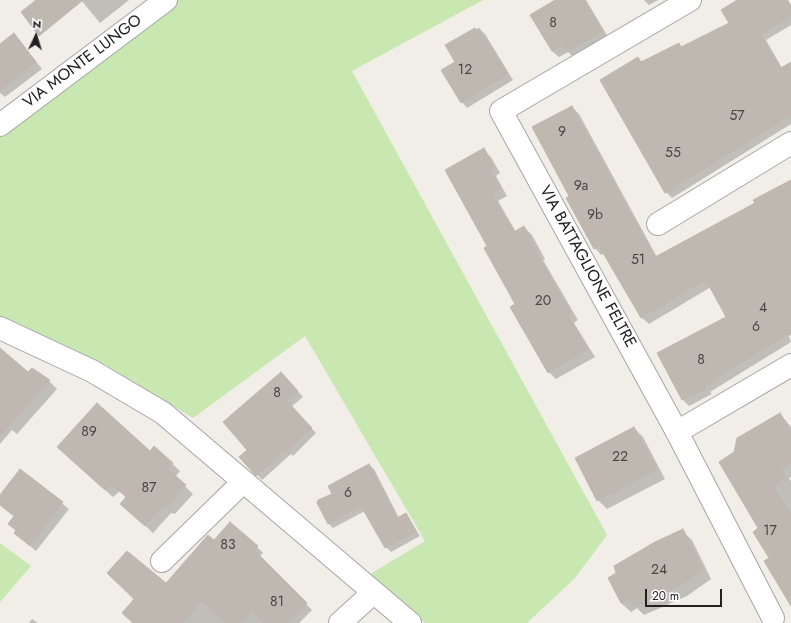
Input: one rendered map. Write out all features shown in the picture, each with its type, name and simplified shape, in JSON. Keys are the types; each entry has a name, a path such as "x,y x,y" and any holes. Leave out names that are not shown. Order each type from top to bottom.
{"street":[{"name":"VIA MONTE LUNGO","path":"0,125 166,0"},
{"name":"VIA BATTAGLIONE FELTRE","path":"690,0 501,111 677,432 773,618"},
{"path":"658,224 791,143"},
{"path":"0,328 92,371 162,413 410,623"},
{"path":"677,432 791,365"},
{"path":"162,561 243,482"},
{"path":"340,623 373,593"}],"green space":[{"path":"178,0 483,0 352,71 607,535 575,578 527,623 425,623 367,576 425,541 305,336 193,418 106,365 0,316 0,137"},
{"path":"0,543 31,566 0,602"}],"building":[{"path":"36,0 83,0 39,36 21,12"},
{"path":"555,0 584,0 603,31 567,52 563,45 552,51 530,15"},
{"path":"737,0 787,0 791,7 791,16 760,34 781,68 791,62 791,115 665,193 600,80 638,57 641,62 679,43 681,47 729,23 721,10"},
{"path":"475,28 476,30 479,28 508,74 461,103 441,70 455,62 445,45"},
{"path":"14,33 36,62 0,90 0,44"},
{"path":"572,106 655,257 755,203 753,200 791,180 791,332 705,385 706,388 682,400 657,353 726,317 707,282 704,281 641,318 599,246 594,249 566,198 569,196 532,127"},
{"path":"484,148 494,166 489,169 500,188 492,193 514,232 524,226 538,252 537,253 571,313 568,315 588,349 548,373 510,307 515,304 484,248 487,246 445,170"},
{"path":"0,348 28,372 32,368 50,380 0,436"},
{"path":"281,372 298,391 287,401 312,428 256,476 239,457 247,450 223,422"},
{"path":"97,403 150,451 154,446 173,463 168,469 186,485 167,507 163,506 145,526 120,504 126,497 112,484 105,490 57,447"},
{"path":"780,413 791,431 791,463 782,469 786,478 773,486 791,515 791,606 764,561 769,558 753,532 758,528 719,462 734,452 737,438"},
{"path":"634,427 657,470 597,501 575,458"},
{"path":"369,464 397,518 406,513 416,531 385,548 361,506 328,524 317,503 318,500 332,494 328,486"},
{"path":"20,469 63,502 30,546 14,533 16,530 8,524 14,516 0,505 0,495"},
{"path":"230,522 258,546 254,550 307,603 287,623 264,623 252,611 242,623 227,623 201,601 183,623 133,623 122,613 134,599 107,573 127,551 166,583 208,535 214,540"},
{"path":"683,529 703,570 678,587 634,607 630,598 621,603 608,578 616,573 614,566 655,542"}]}
